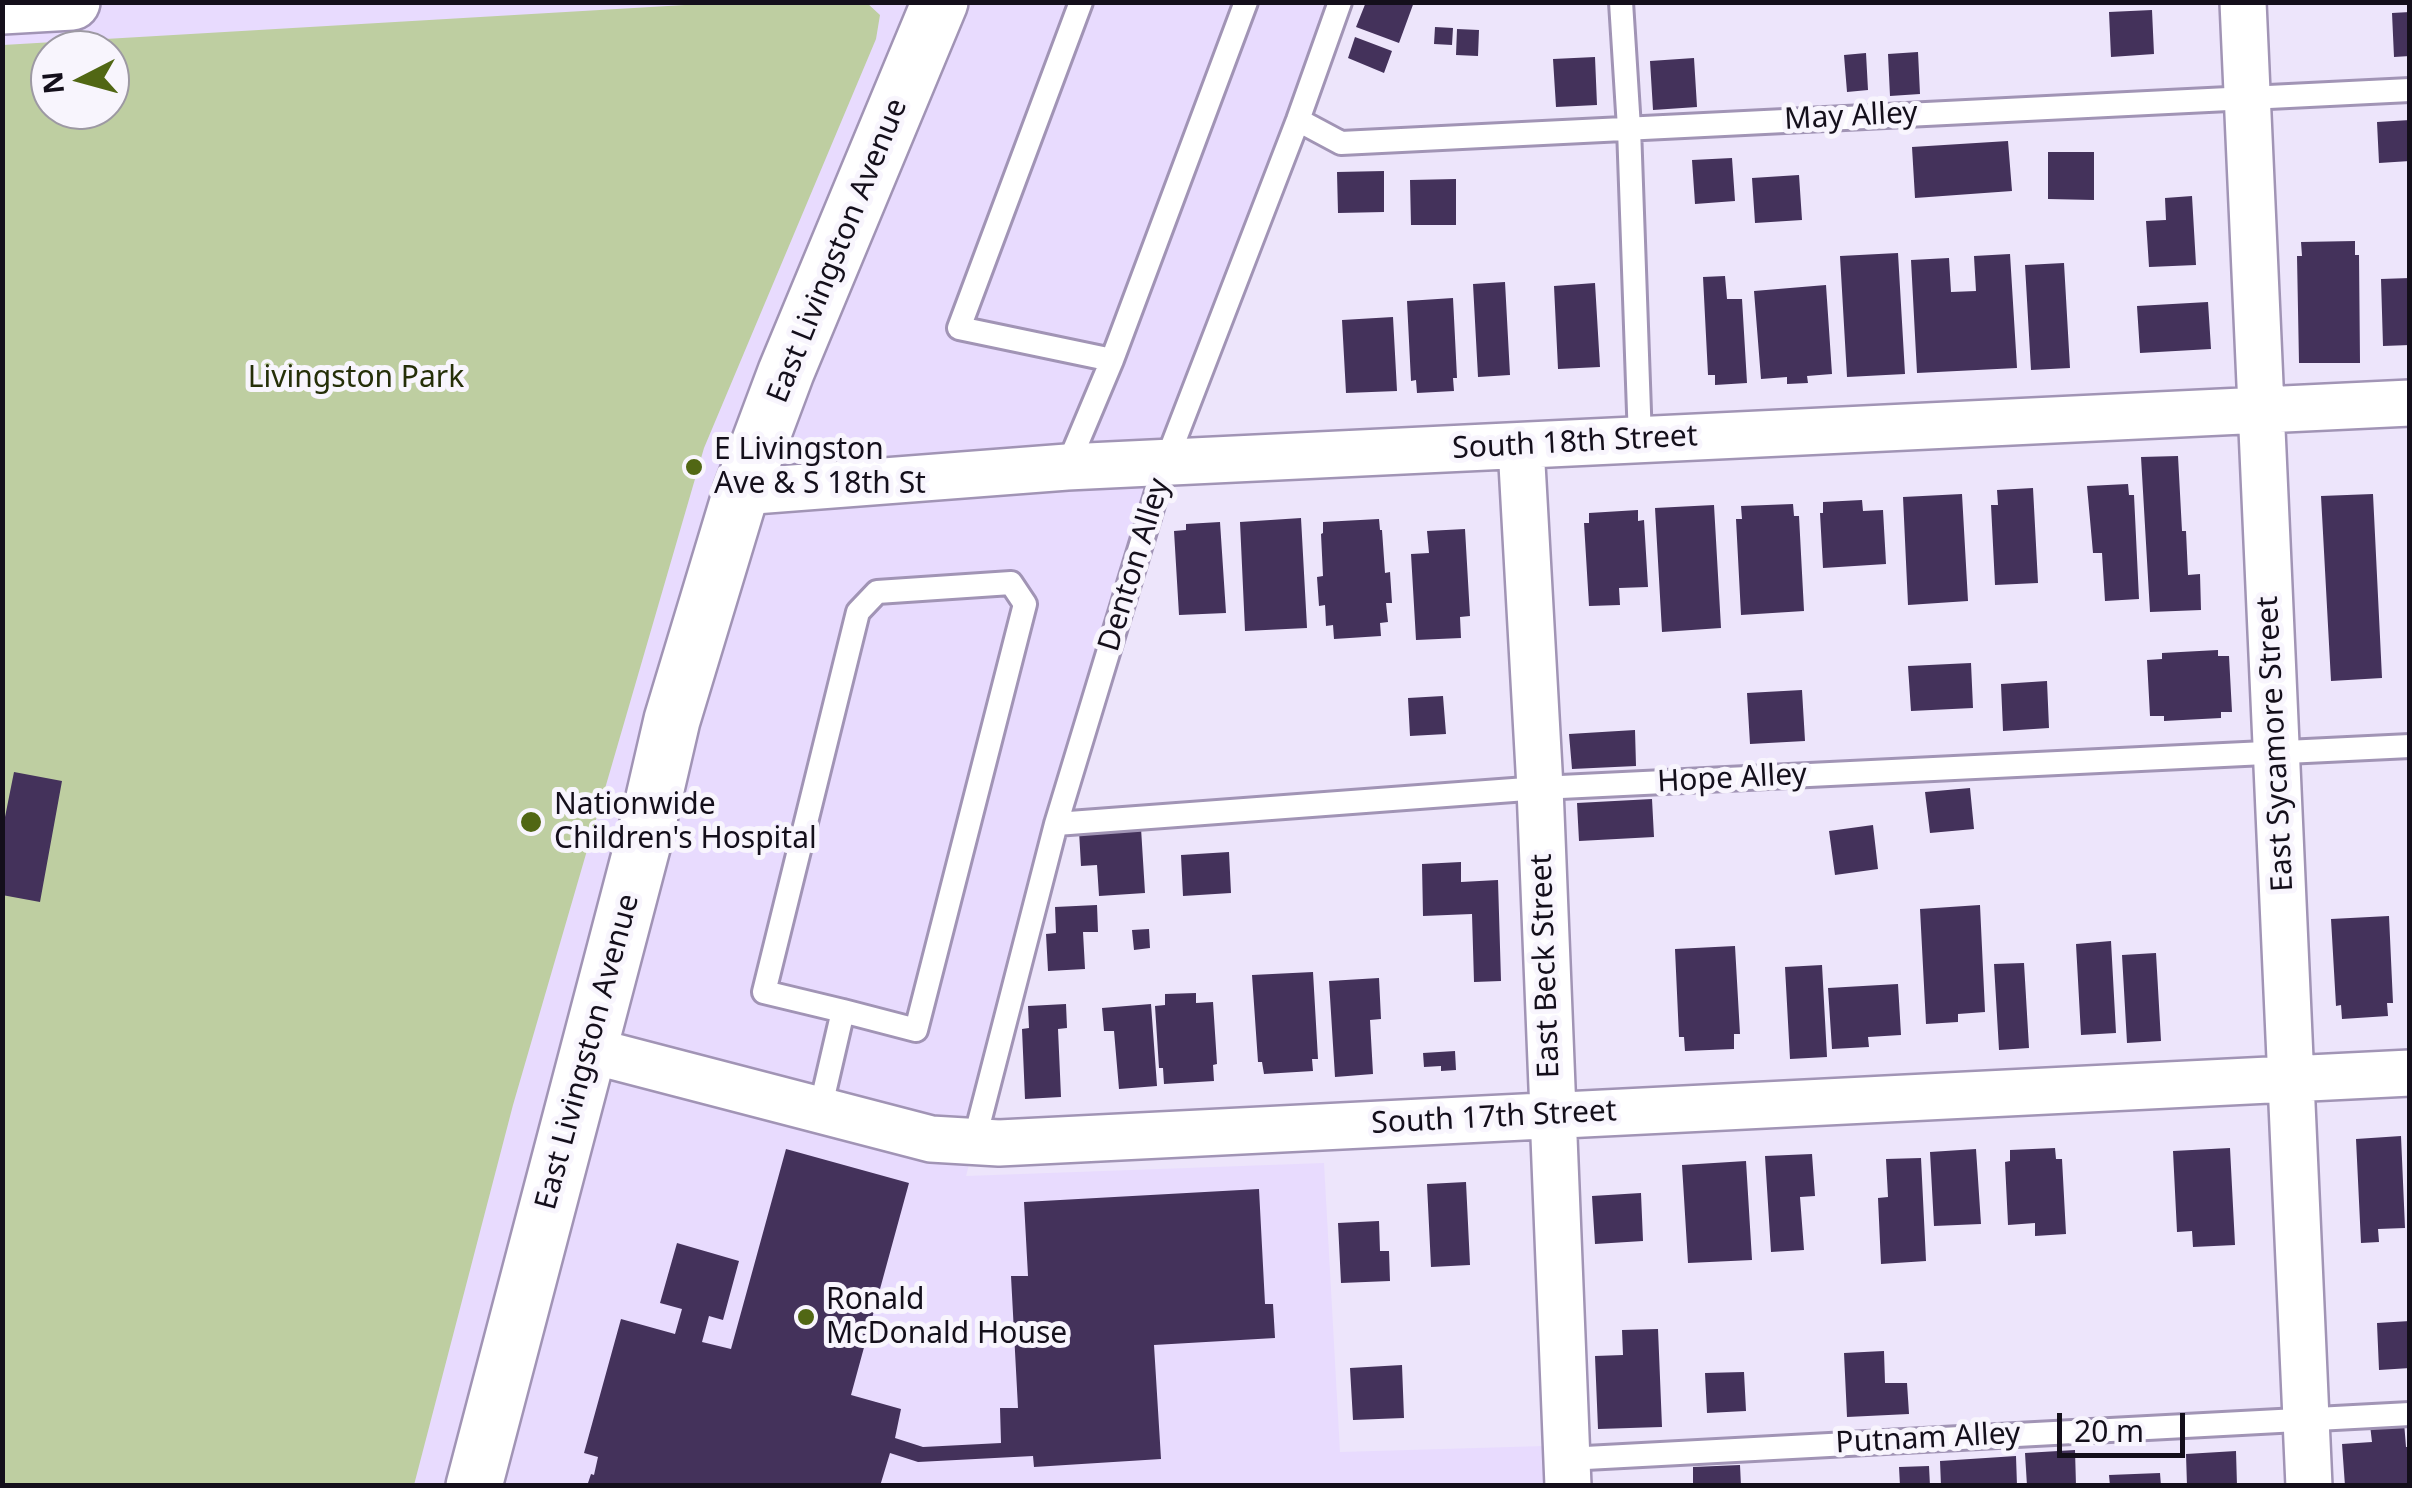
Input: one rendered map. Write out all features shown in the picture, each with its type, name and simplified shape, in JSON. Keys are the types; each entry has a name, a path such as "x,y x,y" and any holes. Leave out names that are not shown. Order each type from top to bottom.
{"main road":[{"path":"2,6 72,2"},
{"name":"East Livingston Avenue","path":"474,1486 672,720 741,492 786,372 940,2"}],"street":[{"name":"East Sycamore Street","path":"2243,2 2309,1486"},
{"name":"South 18th Street","path":"741,492 1066,467 2410,403"},
{"name":"East Beck Street","path":"1522,446 1567,1472"},
{"name":"South 17th Street","path":"589,1050 932,1139 999,1143 2410,1073"}],"lane":[{"path":"1082,2 959,328 1112,360"},
{"path":"1066,467 1112,360 1246,2"},
{"name":"Denton Alley","path":"974,1142 1056,824 1166,462 1340,2"},
{"path":"1621,2 1640,440"},
{"name":"May Alley","path":"1298,120 1341,143 2410,90"},
{"path":"1011,582 1026,604 916,1030 842,1011 764,992 858,612 877,592 1011,582"},
{"name":"Hope Alley","path":"1056,824 1540,788 2410,746"},
{"path":"820,1110 842,1011"},
{"name":"Putnam Alley","path":"1567,1472 2410,1414"}],"shaded area":[{"name":"Nationwide Children's Hospital","path":"3,3 1332,3 1150,481 966,1176 1324,1163 1340,1452 1545,1446 1547,1485 3,1486"}],"green space":[{"name":"Livingston Park","path":"719,3 867,3 880,15 876,39 704,448 513,1105 414,1485 3,1485 3,45 30,43 30,130 130,130 130,38"}],"building":[{"path":"1366,2 1414,2 1399,43 1356,27"},
{"path":"2152,10 2154,54 2111,57 2109,12"},
{"path":"2410,12 2410,56 2394,57 2392,13"},
{"path":"1435,27 1453,28 1452,45 1434,44"},
{"path":"1457,29 1479,30 1478,56 1456,55"},
{"path":"1355,37 1392,51 1384,73 1348,58"},
{"path":"1918,52 1920,94 1890,96 1888,54"},
{"path":"1866,53 1868,90 1847,92 1844,55"},
{"path":"1595,57 1597,105 1556,107 1553,59"},
{"path":"1694,58 1697,107 1653,110 1650,61"},
{"path":"2410,120 2410,161 2379,163 2377,122"},
{"path":"2008,141 2012,191 1915,198 1912,147"},
{"path":"2048,152 2094,152 2094,200 2048,199"},
{"path":"1732,158 1735,201 1695,204 1692,160"},
{"path":"1384,171 1384,212 1338,213 1337,172"},
{"path":"1799,175 1802,220 1755,223 1752,178"},
{"path":"1456,179 1456,225 1411,225 1410,180"},
{"path":"2192,196 2196,265 2149,267 2146,221 2166,220 2165,198"},
{"path":"2355,241 2355,255 2359,255 2360,363 2299,363 2297,256 2302,256 2301,242"},
{"path":"1898,253 1905,374 1847,377 1840,256"},
{"path":"2010,254 2017,368 1917,373 1911,260 1949,258 1951,292 1976,291 1974,256"},
{"path":"2064,263 2070,368 2031,370 2025,265"},
{"path":"1725,276 1727,299 1742,299 1747,383 1715,385 1715,375 1708,375 1703,277"},
{"path":"2410,278 2410,345 2383,346 2381,279"},
{"path":"1505,282 1510,375 1478,377 1473,284"},
{"path":"1595,283 1600,367 1558,369 1554,286"},
{"path":"1826,285 1832,374 1807,376 1808,383 1787,384 1787,377 1761,379 1754,291"},
{"path":"1453,298 1457,378 1453,378 1454,391 1417,393 1416,380 1411,381 1407,301"},
{"path":"2208,302 2211,349 2140,353 2137,306"},
{"path":"1393,317 1397,391 1346,393 1342,320"},
{"path":"2178,456 2188,575 2200,574 2201,610 2150,612 2141,457"},
{"path":"2128,484 2129,495 2134,495 2139,599 2105,601 2102,553 2093,553 2087,486"},
{"path":"2033,488 2038,583 1995,585 1991,505 1998,505 1997,490"},
{"path":"1962,494 1968,601 1908,605 1903,497"},
{"path":"2373,494 2382,678 2331,681 2321,496"},
{"path":"1862,500 1863,511 1883,510 1886,564 1823,568 1823,502"},
{"path":"1793,504 1794,516 1799,516 1804,611 1741,615 1736,519 1742,519 1741,506"},
{"path":"1714,505 1721,628 1662,632 1655,508"},
{"path":"1638,510 1638,521 1644,520 1648,587 1619,588 1620,605 1589,606 1584,523 1589,523 1589,513"},
{"path":"1301,518 1307,628 1245,631 1240,522"},
{"path":"1379,519 1385,573 1390,572 1392,603 1386,603 1388,622 1380,623 1381,636 1334,639 1333,625 1326,626 1325,605 1319,606 1317,577 1323,576 1323,522"},
{"path":"1220,522 1226,613 1179,615 1174,531 1186,530 1186,524"},
{"path":"1465,529 1470,616 1460,617 1461,638 1416,640 1411,554 1429,553 1427,531"},
{"path":"2218,650 2218,656 2229,656 2232,712 2221,712 2221,718 2164,721 2164,716 2150,716 2147,660 2162,659 2162,653"},
{"path":"1971,663 1973,708 1911,711 1908,666"},
{"path":"2047,681 2049,728 2003,731 2001,684"},
{"path":"1802,690 1805,741 1750,744 1747,693"},
{"path":"1443,696 1446,734 1410,736 1408,698"},
{"path":"1635,730 1636,766 1572,769 1569,734"},
{"path":"14,772 62,781 40,902 2,895 2,832"},
{"path":"1970,788 1974,829 1930,833 1925,792"},
{"path":"1652,799 1654,837 1579,841 1577,803"},
{"path":"1873,825 1878,869 1835,875 1829,831"},
{"path":"1141,828 1145,893 1099,896 1097,865 1081,866 1079,831"},
{"path":"1229,852 1231,893 1183,896 1181,855"},
{"path":"1461,862 1461,882 1498,880 1501,981 1474,982 1472,914 1423,916 1422,864"},
{"path":"1097,905 1098,932 1083,932 1085,969 1048,971 1046,934 1056,933 1055,907"},
{"path":"1980,905 1985,1012 1958,1014 1958,1022 1926,1024 1920,909"},
{"path":"2389,916 2393,1003 2387,1003 2388,1016 2342,1019 2341,1005 2336,1006 2331,919"},
{"path":"1149,929 1150,948 1134,950 1132,930"},
{"path":"2111,941 2116,1033 2081,1035 2076,944"},
{"path":"1735,946 1740,1034 1734,1034 1734,1049 1685,1051 1684,1037 1679,1037 1675,949"},
{"path":"2156,953 2161,1041 2127,1043 2122,955"},
{"path":"2024,963 2029,1048 1999,1050 1994,964"},
{"path":"1822,965 1827,1057 1790,1059 1785,967"},
{"path":"1313,972 1318,1059 1312,1059 1313,1071 1264,1074 1262,1062 1258,1062 1252,975"},
{"path":"1379,978 1381,1019 1370,1020 1373,1074 1335,1077 1329,981"},
{"path":"1898,984 1901,1035 1868,1037 1869,1047 1832,1049 1828,988"},
{"path":"1196,993 1196,1003 1213,1002 1217,1064 1213,1065 1214,1081 1164,1084 1163,1068 1159,1068 1155,1006 1165,1005 1165,994"},
{"path":"1066,1004 1067,1028 1058,1029 1061,1097 1025,1099 1022,1029 1029,1028 1028,1006"},
{"path":"1151,1004 1157,1086 1119,1089 1114,1031 1104,1031 1102,1008"},
{"path":"1455,1051 1456,1070 1424,1067 1423,1053"},
{"path":"2401,1136 2405,1228 2378,1229 2379,1242 2361,1243 2356,1139"},
{"path":"2055,1148 2056,1159 2062,1159 2066,1234 2035,1236 2035,1223 2008,1225 2005,1162 2010,1161 2010,1150"},
{"path":"2230,1148 2235,1245 2193,1247 2192,1231 2177,1232 2173,1151"},
{"path":"786,1149 909,1183 851,1395 901,1409 895,1438 923,1447 1001,1443 1000,1408 1018,1408 1011,1276 1028,1276 1024,1202 1259,1189 1265,1304 1273,1304 1275,1338 1154,1345 1161,1459 1034,1467 1033,1456 918,1462 890,1453 880,1486 587,1486 598,1457 584,1453 621,1319 675,1334 682,1309 660,1303 677,1243 739,1261 723,1320 709,1316 702,1342 731,1349"},
{"path":"1976,1149 1981,1224 1934,1226 1930,1152"},
{"path":"1812,1154 1815,1196 1800,1197 1804,1250 1771,1252 1765,1156"},
{"path":"1921,1158 1926,1261 1881,1264 1878,1198 1888,1197 1886,1159"},
{"path":"1746,1161 1752,1260 1688,1263 1682,1165"},
{"path":"1466,1182 1470,1265 1431,1267 1427,1184"},
{"path":"1641,1193 1643,1241 1595,1244 1592,1196"},
{"path":"1379,1221 1380,1251 1389,1251 1390,1281 1341,1283 1338,1223"},
{"path":"2410,1321 2410,1368 2379,1370 2377,1323"},
{"path":"1658,1329 1662,1427 1598,1429 1595,1356 1623,1355 1622,1330"},
{"path":"1884,1351 1885,1383 1907,1383 1909,1414 1847,1417 1844,1353"},
{"path":"1402,1365 1404,1418 1353,1420 1350,1368"},
{"path":"1744,1372 1746,1411 1707,1413 1705,1373"},
{"path":"2404,1422 2406,1447 2410,1447 2409,1486 2345,1486 2342,1444 2372,1442 2370,1425"},
{"path":"2075,1450 2076,1486 2027,1486 2025,1453"},
{"path":"2236,1451 2237,1486 2187,1486 2186,1454"},
{"path":"2016,1456 2017,1486 1941,1486 1940,1461"},
{"path":"1740,1465 1741,1486 1693,1486 1693,1467"},
{"path":"1929,1466 1930,1486 1900,1486 1899,1467"},
{"path":"2160,1473 2161,1486 2110,1486 2109,1475"}],"place":[{"name":"E Livingston Ave & S 18th St","path":"694,467"},
{"name":"Nationwide Children's Hospital","path":"531,822"},
{"name":"Ronald McDonald House","path":"806,1317"}]}
